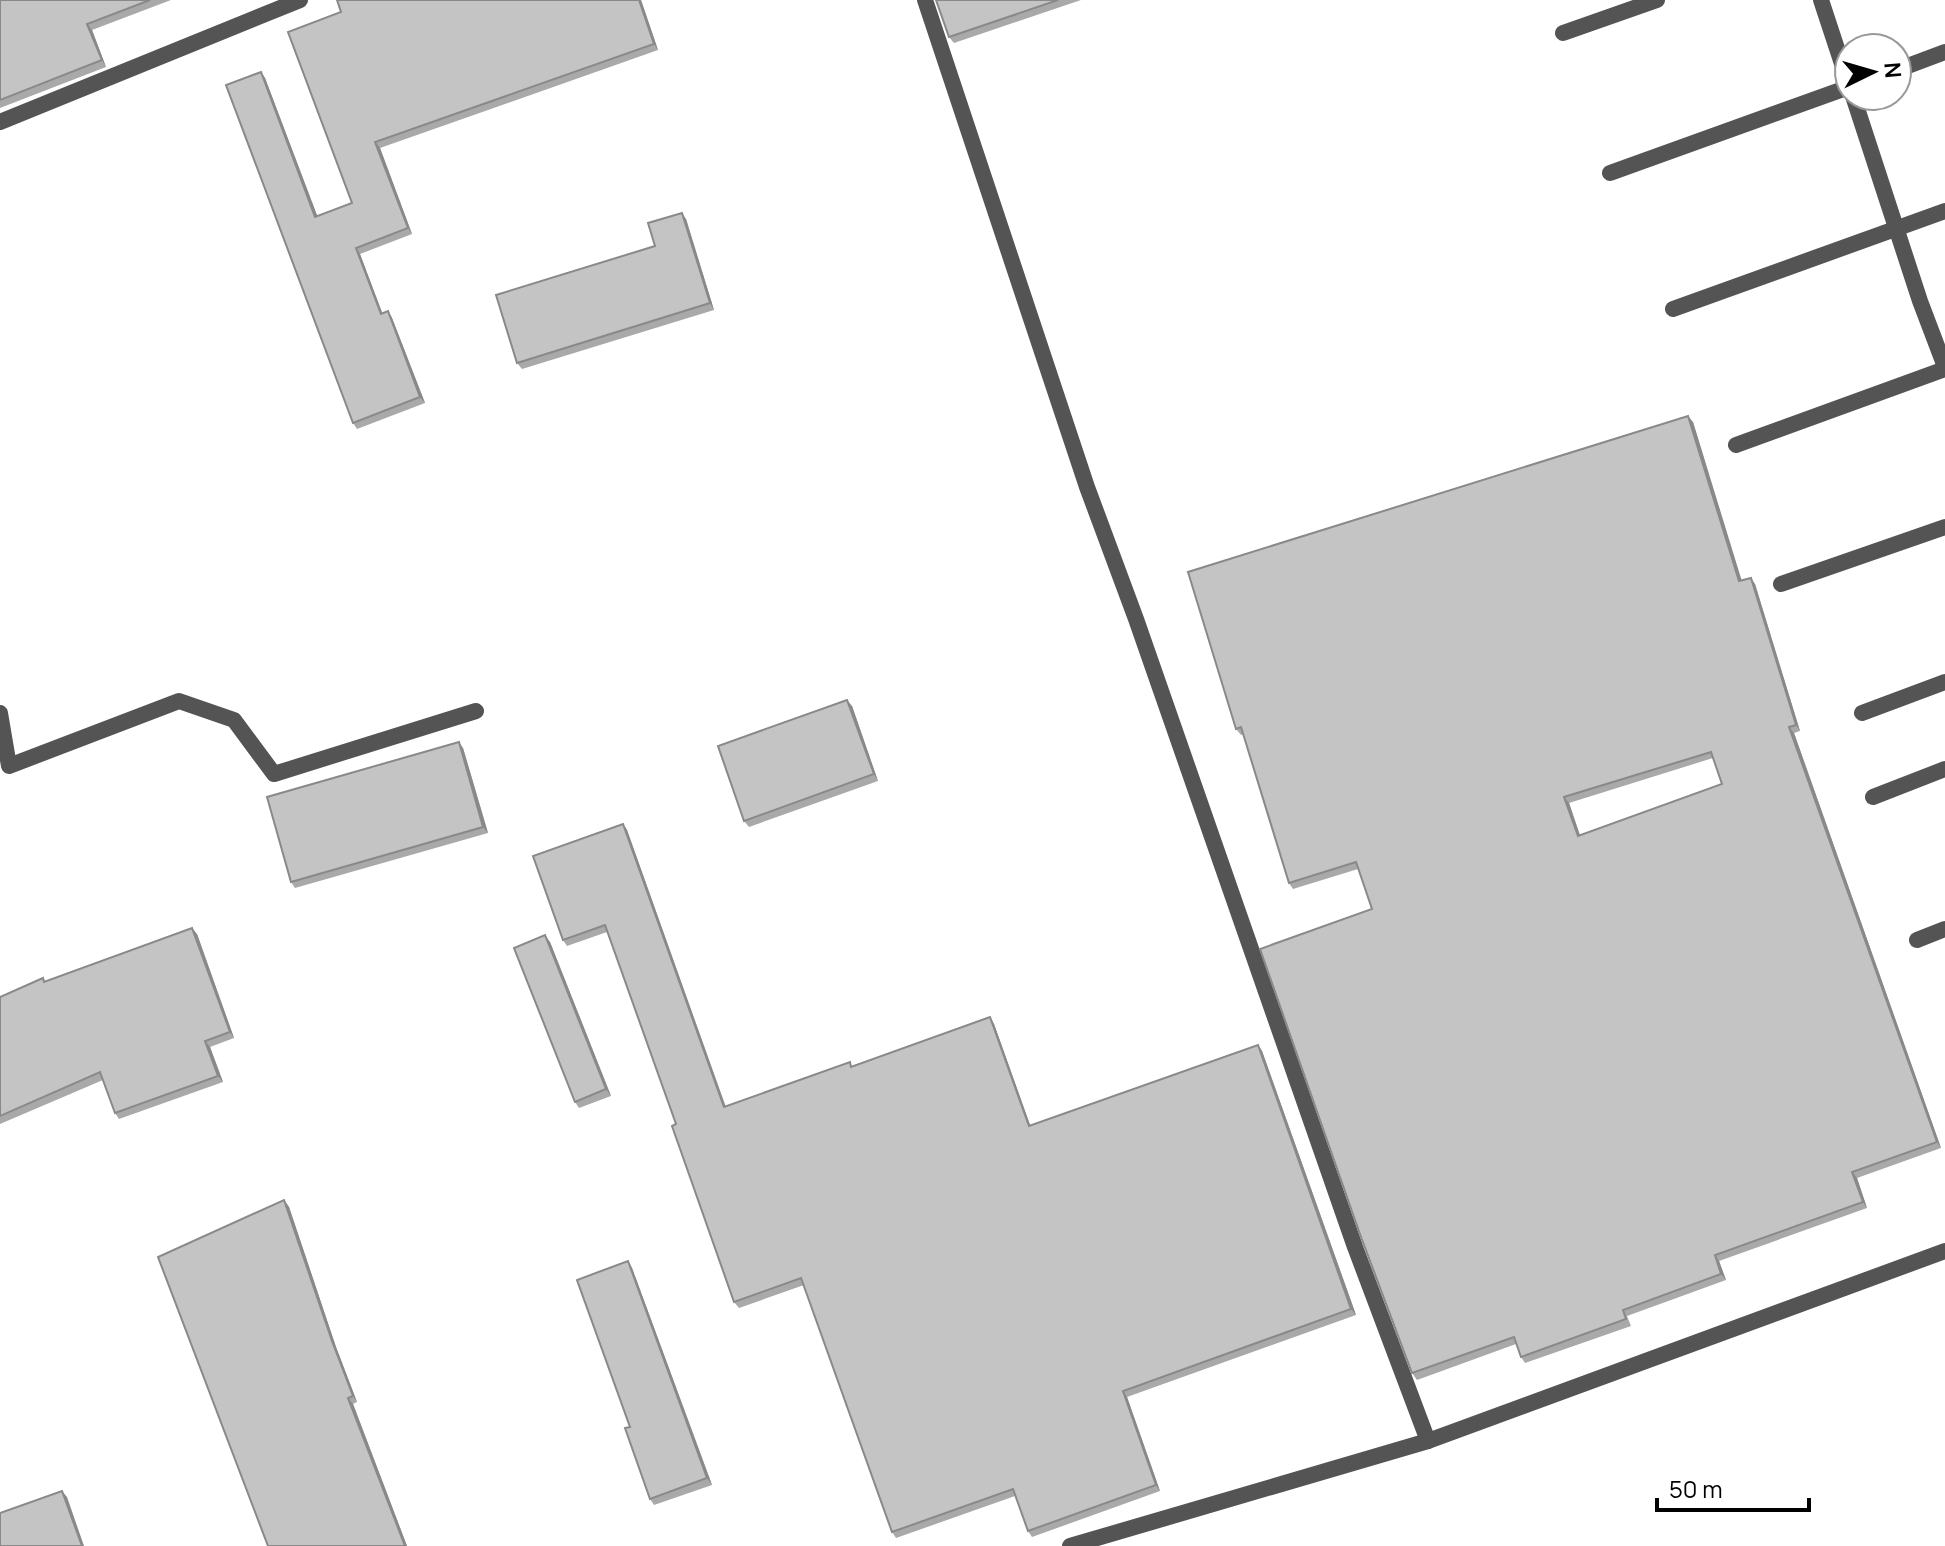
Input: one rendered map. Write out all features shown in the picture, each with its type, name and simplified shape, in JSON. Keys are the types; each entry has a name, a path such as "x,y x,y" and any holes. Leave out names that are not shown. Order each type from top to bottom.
{"street":[{"path":"0,122 300,0"},
{"path":"925,0 1087,487 1355,1247 1428,1441"},
{"path":"1563,33 1657,0"},
{"path":"1821,0 1833,37"},
{"path":"1913,64 1945,52"},
{"path":"1610,173 1833,92"},
{"path":"1736,445 1945,368 1858,112"},
{"path":"1673,309 1945,211"},
{"path":"1781,584 1945,527"},
{"path":"1862,713 1945,682"},
{"path":"0,713 9,766 179,701 234,720 274,774 476,711"},
{"path":"1873,797 1945,769"},
{"path":"1917,940 1945,929"},
{"path":"1070,1546 1428,1441 1945,1251"}],"building":[{"path":"0,0 150,0 87,24 102,60 0,100"},
{"path":"337,0 639,0 654,44 375,142 408,228 356,248 381,314 388,311 420,397 353,423 226,85 261,72 315,217 352,203 288,32 341,12"},
{"path":"936,0 1058,0 949,37"},
{"path":"682,213 710,303 517,363 496,295 655,246 648,223"},
{"path":"1688,416 1739,581 1751,578 1796,725 1789,727 1937,1142 1852,1172 1863,1202 1715,1255 1721,1274 1623,1310 1626,1319 1521,1357 1514,1337 1412,1373 1260,949 1372,909 1356,862 1289,883 1241,727 1236,729 1188,572","holes":["1711,752 1722,784 1578,836 1564,797"]},
{"path":"847,700 874,774 744,821 718,746"},
{"path":"459,742 483,827 291,882 267,797"},
{"path":"623,824 724,1107 850,1062 851,1067 990,1017 1029,1126 1258,1045 1351,1309 1123,1391 1156,1485 1028,1531 1013,1489 892,1532 801,1278 734,1302 672,1126 676,1124 605,925 563,940 533,856"},
{"path":"192,928 230,1032 205,1041 218,1076 115,1113 100,1072 0,1116 0,997 43,978 44,982"},
{"path":"545,935 606,1089 575,1102 514,948"},
{"path":"284,1200 353,1396 348,1398 405,1546 268,1546 158,1257"},
{"path":"628,1261 707,1478 650,1499 625,1428 630,1427 577,1280"},
{"path":"62,1491 82,1546 0,1546 0,1513"}]}
